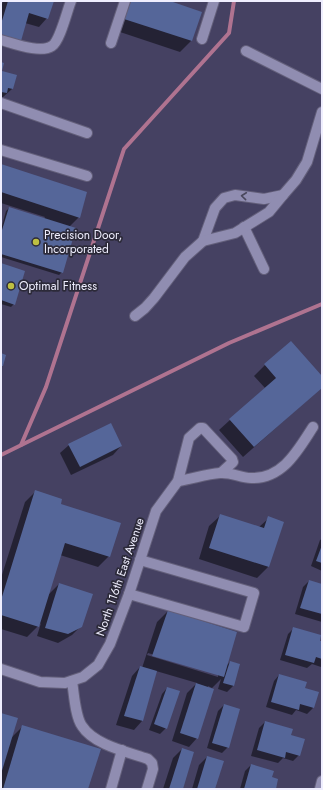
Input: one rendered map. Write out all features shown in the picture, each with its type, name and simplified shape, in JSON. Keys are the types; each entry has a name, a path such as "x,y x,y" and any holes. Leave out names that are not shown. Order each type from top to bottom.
{"street":[{"path":"1,40 24,47 42,49 52,46 58,39 71,1"},
{"path":"110,43 125,1"},
{"path":"202,39 213,1"},
{"path":"246,51 322,89"},
{"path":"1,103 87,133"},
{"path":"135,316 154,298 185,257 203,241 235,233 269,212 296,180 307,162 322,112"},
{"path":"1,150 87,176"},
{"path":"203,241 215,208 224,198 235,195 264,198 283,195"},
{"path":"244,227 264,269"},
{"path":"221,473 232,462 232,459 204,428 200,428 189,438 178,481 221,473 251,478 270,474 281,468 290,460 313,427"},
{"name":"North 116th East Avenue","path":"1,670 40,682 65,683 83,677 98,665 110,644 156,511 178,481"},
{"path":"128,594 244,627 254,593 140,560"},
{"path":"72,681 77,713 82,726 90,736 102,743 148,758 152,763 147,789"},
{"path":"111,789 122,750"},
{"path":"320,789 322,781"}],"building":[{"path":"8,1 54,1 48,19 29,13 21,41 1,36 1,24"},
{"path":"131,1 170,1 202,12 192,41 124,19"},
{"path":"1,62 4,63 2,71 17,75 13,89 8,88 7,93 1,92"},
{"path":"1,164 87,192 80,218 1,192"},
{"name":"Precision Door, Incorporated","path":"9,207 76,228 63,273 1,254 1,229 2,230"},
{"name":"Optimal Fitness","path":"1,263 25,271 15,305 1,300"},
{"path":"291,341 322,376 322,388 254,447 229,419 276,378 264,364"},
{"path":"1,353 6,355 3,366 1,366"},
{"path":"111,423 122,446 80,467 68,444"},
{"path":"35,490 62,499 61,504 121,523 110,557 65,543 39,627 1,615 1,600"},
{"path":"220,514 264,528 268,516 284,522 269,567 209,548"},
{"path":"322,545 322,563 316,561"},
{"path":"309,580 322,584 322,614 300,608"},
{"path":"59,583 93,594 82,627 68,634 45,628"},
{"path":"168,610 237,632 224,677 152,656"},
{"path":"293,627 321,635 320,641 322,641 322,659 316,657 314,663 285,655"},
{"path":"230,661 240,664 234,686 223,683"},
{"path":"140,666 157,671 143,721 124,716"},
{"path":"279,674 307,682 305,688 319,692 314,708 300,704 299,710 271,702"},
{"path":"196,683 214,689 198,739 180,733"},
{"path":"167,687 180,691 167,729 154,724"},
{"path":"224,704 240,709 229,748 212,743"},
{"path":"1,713 18,718 1,774"},
{"path":"265,721 293,729 291,735 305,739 300,756 286,752 285,758 257,750"},
{"path":"22,725 101,749 88,789 3,789"},
{"path":"182,748 194,752 183,789 169,789"},
{"path":"207,756 224,761 215,789 197,789"},
{"path":"251,764 274,771 272,777 278,779 276,789 244,789"}],"waterway":[{"path":"21,445 46,387 124,149 229,33 234,1"},
{"path":"1,455 229,343 322,304"}],"place":[{"name":"Precision Door, Incorporated","path":"36,242"},
{"name":"Optimal Fitness","path":"11,286"}]}
